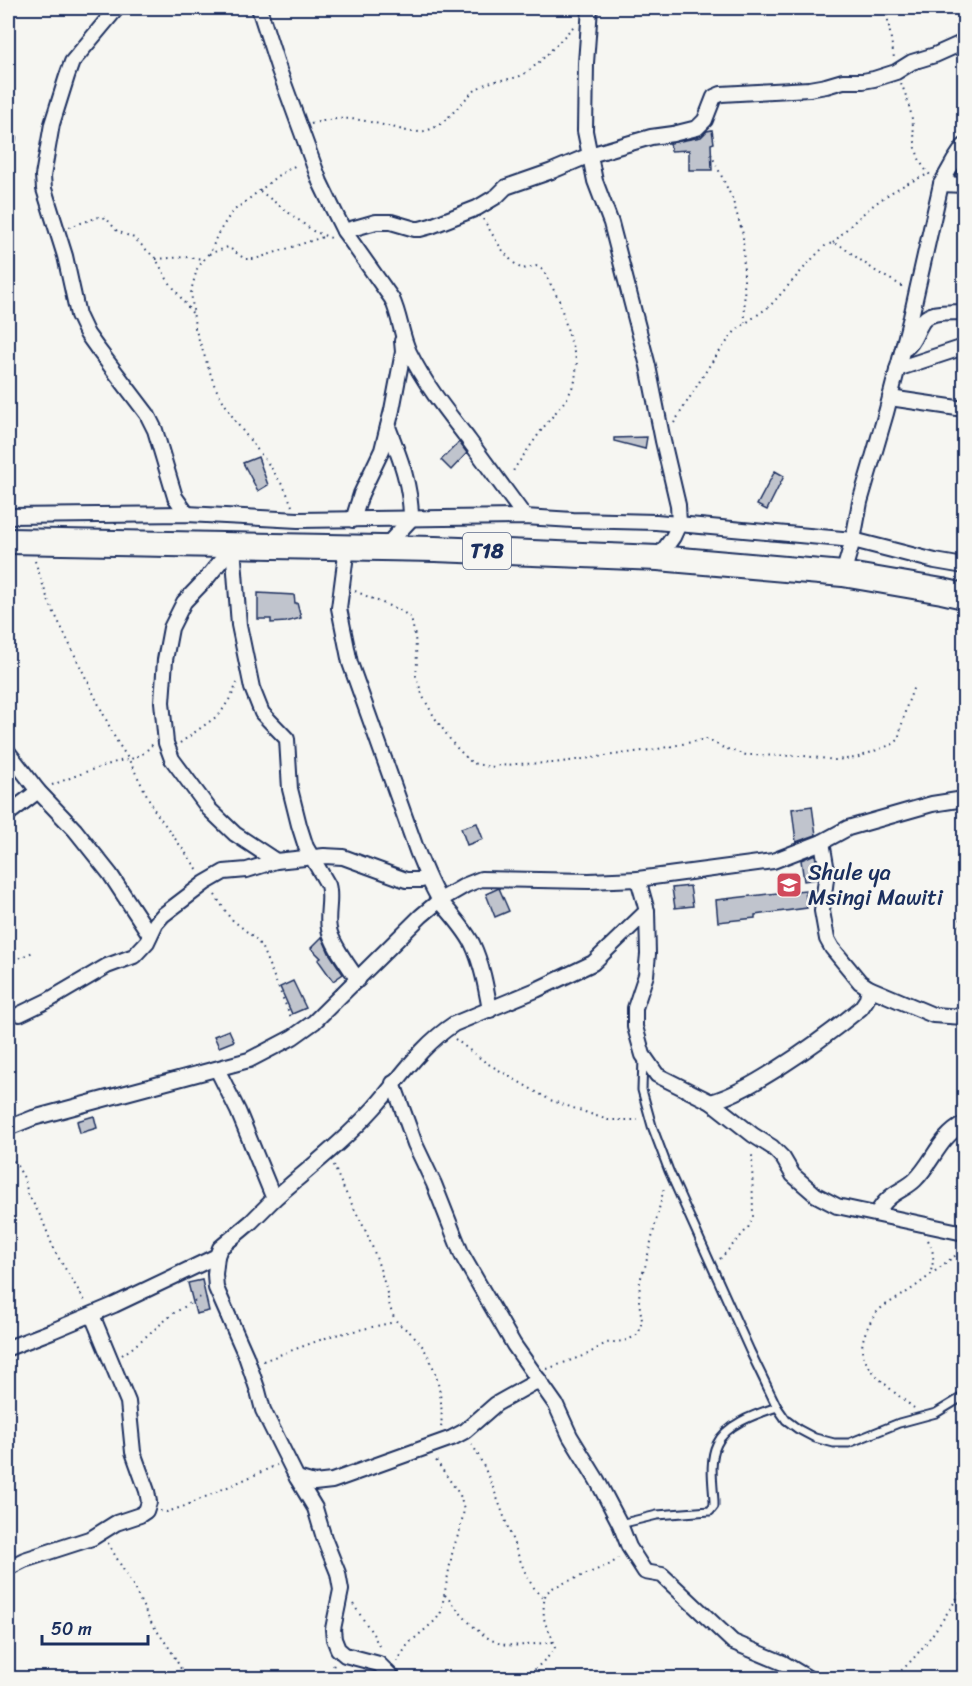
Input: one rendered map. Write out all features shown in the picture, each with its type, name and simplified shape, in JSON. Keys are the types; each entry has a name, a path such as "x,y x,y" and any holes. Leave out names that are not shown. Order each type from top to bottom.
{"highway":[{"name":"T18","path":"18,541 384,548 658,558 843,574 964,596"}],"street":[{"path":"117,8 72,62 52,124 44,189 65,256 78,315 87,334 147,414 155,430 175,496 187,514"},
{"path":"260,8 279,70 339,235 392,299 398,312 403,352 388,427 382,450 361,494 353,520"},
{"path":"591,8 584,100 585,131 595,181 611,223 648,366 678,505 679,524 658,558"},
{"path":"339,235 376,222 391,222 420,229 477,208 497,196 506,187 517,182 531,179 590,155 651,136 697,129 705,120 714,97 721,94 809,89 843,81 863,81 896,72 912,62 964,42"},
{"path":"8,131 8,138"},
{"path":"843,574 853,540 860,502 903,351 941,184 964,146"},
{"path":"941,184 964,185"},
{"path":"903,351 915,339 921,324 929,316 964,312"},
{"path":"401,330 408,350 446,411 525,517"},
{"path":"897,369 964,347"},
{"path":"890,398 964,409"},
{"path":"384,548 411,519 411,503 405,470 388,427"},
{"path":"8,516 187,514 298,520 525,517 656,522 853,540 964,566"},
{"path":"233,546 239,625 258,707 287,739 290,789 299,825 306,847 325,878 330,892 329,930 358,980"},
{"path":"233,546 184,602 171,628 165,660 162,702 165,730 168,751 209,809 235,834 276,861"},
{"path":"347,548 339,608 350,663 413,842 440,900 472,944 481,965 490,1010"},
{"path":"8,752 38,791 75,830 110,874 150,935"},
{"path":"8,814 38,791"},
{"path":"8,1128 33,1118 249,1060 298,1034 314,1022 421,916 440,900 481,879 589,881 638,879 773,861 822,842 848,828 932,804 964,799"},
{"path":"822,842 827,871 822,911 827,939 832,948 860,982 869,988 933,1015 964,1017"},
{"path":"20,1014 107,966 134,956 147,942 156,923 163,915 224,872 247,870 276,861 312,857 343,857 406,880 428,878"},
{"path":"638,879 647,911 648,965 635,1008 635,1026 643,1055 652,1070 662,1078 711,1102 772,1147 783,1158 793,1175 816,1195 837,1206 964,1233"},
{"path":"392,1674 379,1664 345,1655 338,1649 334,1640 333,1629 341,1590 338,1573 315,1508 297,1478 263,1410 249,1366 216,1288 217,1256 226,1242 331,1151 375,1107 415,1057 443,1030 593,963 647,911"},
{"path":"711,1102 727,1098 804,1052 861,1008 867,999 869,988"},
{"path":"217,1069 238,1111 274,1199"},
{"path":"393,1083 415,1144 462,1254 514,1345 556,1405 570,1436 620,1524 629,1547 645,1572 662,1575 728,1638 741,1646 783,1663 808,1678"},
{"path":"876,1214 889,1198 918,1177 946,1136 964,1124"},
{"path":"8,1347 92,1315 217,1256"},
{"path":"8,1568 24,1560 85,1541 116,1523 140,1515 146,1510 149,1502 133,1452 128,1402 92,1315"},
{"path":"297,1478 314,1483 332,1481 433,1445 465,1431 496,1404 537,1377"}],"lane":[{"path":"643,1055 642,1090 669,1171 777,1407 786,1420 815,1438 834,1443 849,1443 899,1423 936,1413 964,1396"},
{"path":"620,1524 657,1515 710,1511 714,1506 713,1462 717,1442 729,1429 755,1415 777,1407"}],"path":[{"path":"886,8 896,72 908,99 915,147 919,159 929,174 941,184"},
{"path":"957,8 964,12"},
{"path":"301,127 333,119 352,118 412,133 431,131 443,123 468,95 482,85 520,75 531,68 575,25"},
{"path":"711,154 732,198 743,234 745,324"},
{"path":"298,520 286,491 270,466 235,422 215,387 195,328 191,291 197,269 212,249 217,235 232,212 277,176 312,157"},
{"path":"663,441 721,348 736,330 770,306 821,249 833,243 880,199 906,183 929,174"},
{"path":"260,191 313,231 327,236"},
{"path":"477,208 502,249 514,263 522,269 536,266 543,270 559,300 577,363 575,381 568,397 514,469 506,491"},
{"path":"58,232 85,220 104,217 114,228 134,238 156,259 167,279 193,314"},
{"path":"207,255 228,247 245,259 255,259 327,236 339,235"},
{"path":"833,243 841,246 878,272 917,293"},
{"path":"156,259 186,256 204,259"},
{"path":"18,541 116,740 155,811 207,882 230,918 256,939 261,946 298,1034"},
{"path":"342,584 403,612 411,618 415,636 416,676 423,697 454,745 472,764 490,768 516,764 554,763 658,749 706,739 746,755 804,756 835,760 856,758 896,742 900,737 906,708 914,686"},
{"path":"168,751 220,714 232,695 247,661"},
{"path":"38,791 88,771 129,760 144,753 165,730"},
{"path":"964,895 959,957 964,1000"},
{"path":"8,963 33,952"},
{"path":"443,1030 485,1062 550,1100 608,1120 650,1119"},
{"path":"712,1268 748,1228 753,1216 753,1135"},
{"path":"8,1150 24,1178 28,1194 55,1252 92,1315"},
{"path":"331,1151 338,1177 373,1247 392,1314 396,1322 412,1334 420,1344 428,1356 438,1382 441,1426 433,1445 460,1495 464,1510 441,1612 436,1620 408,1644 392,1674"},
{"path":"537,1377 588,1354 606,1343 624,1341 639,1333 642,1320 639,1302 640,1280 669,1171"},
{"path":"917,1222 933,1249 934,1257 929,1276"},
{"path":"925,1416 876,1374 868,1364 862,1351 862,1344 867,1329 877,1312 964,1250"},
{"path":"112,1361 132,1348 174,1313 216,1288"},
{"path":"249,1366 322,1339 396,1322"},
{"path":"465,1431 482,1460 496,1492 528,1579 537,1592 545,1598"},
{"path":"149,1502 155,1509 167,1512 289,1460"},
{"path":"102,1533 150,1621 170,1649 186,1678"},
{"path":"526,1678 554,1652 554,1641 545,1622 544,1611 545,1598 549,1590 612,1564 629,1547"},
{"path":"892,1678 904,1670 964,1588"},
{"path":"341,1590 361,1615 392,1674"},
{"path":"445,1595 466,1619 496,1642 504,1645 518,1645 554,1641"}],"building":[{"path":"712,130 714,143 711,144 712,170 689,170 689,150 671,151 670,143 701,137 707,131"},
{"path":"647,437 645,449 614,441 614,438"},
{"path":"459,442 467,453 451,470 441,460"},
{"path":"258,457 268,485 258,491 243,463"},
{"path":"775,471 784,476 767,510 757,505"},
{"path":"258,593 294,595 301,618 271,623 271,619 258,619"},
{"path":"812,806 816,835 796,842 792,809"},
{"path":"477,823 483,839 467,845 461,828"},
{"path":"815,854 817,879 804,881 801,860"},
{"path":"690,886 693,906 675,908 672,888"},
{"path":"499,888 509,911 495,917 486,894"},
{"path":"805,890 807,908 718,922 716,900"},
{"path":"322,937 329,953 343,974 333,981 318,960 321,958 311,948"},
{"path":"293,981 306,1008 292,1014 280,987"},
{"path":"229,1030 234,1041 219,1047 214,1036"},
{"path":"94,1116 97,1128 80,1133 77,1121"},
{"path":"202,1280 209,1311 196,1314 188,1283"}],"place":[{"name":"Shule ya Msingi Mawiti","path":"789,885"}]}
